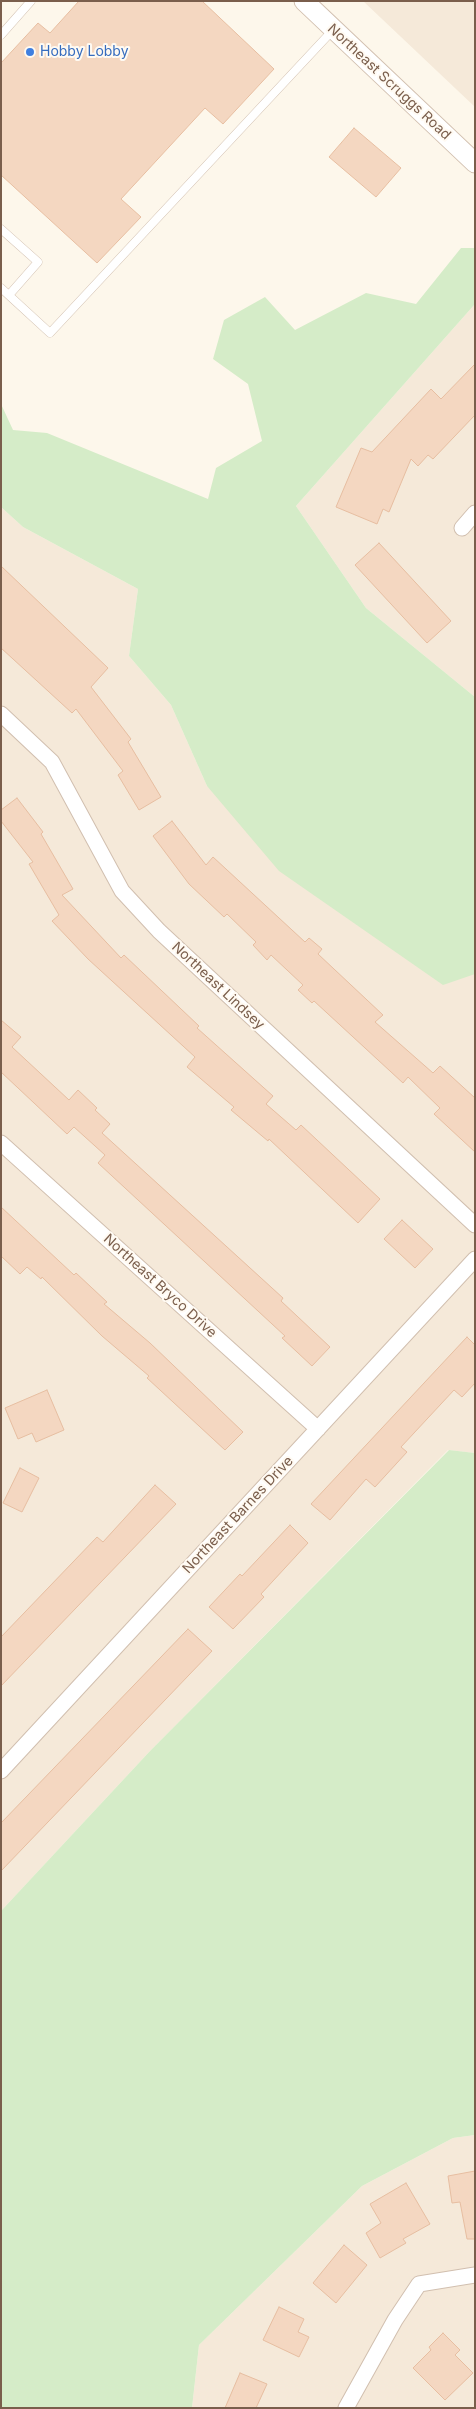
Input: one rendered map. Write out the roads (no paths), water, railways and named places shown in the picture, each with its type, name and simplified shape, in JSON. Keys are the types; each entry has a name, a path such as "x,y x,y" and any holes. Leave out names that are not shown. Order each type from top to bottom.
{"street":[{"name":"Northeast Scruggs Road","path":"304,1 475,163"},
{"path":"462,528 475,513"},
{"name":"Northeast Lindsey","path":"1,714 52,762 122,891 159,930 475,1225"},
{"name":"Northeast Bryco Drive","path":"1,1143 318,1429"},
{"name":"Northeast Barnes Drive","path":"1,1771 475,1260"},
{"path":"346,2408 395,2320 419,2284 475,2275"}],"lane":[{"path":"1,35 26,3"},
{"path":"1,288 50,333 333,30"},
{"path":"1,229 38,262 9,295"}],"place":[{"name":"Hobby Lobby","path":"30,52"}]}
